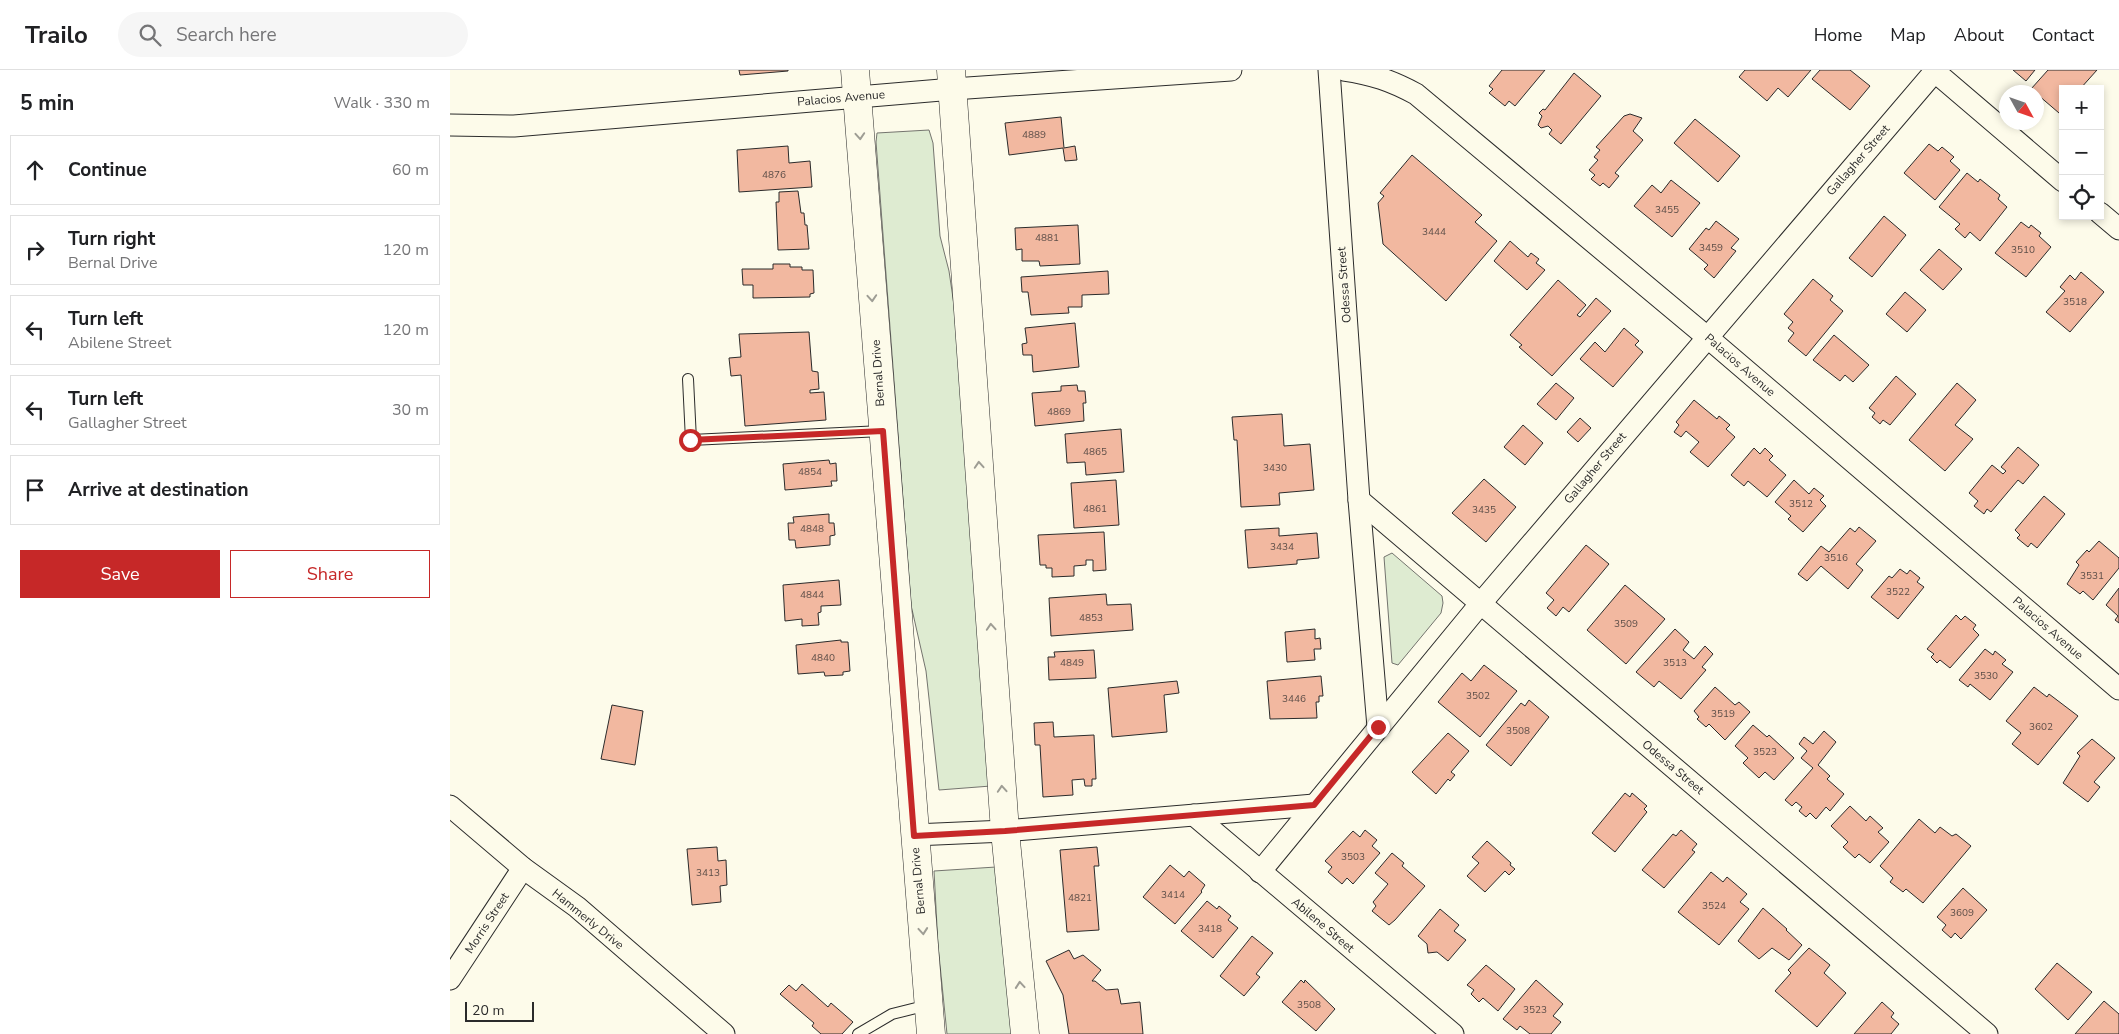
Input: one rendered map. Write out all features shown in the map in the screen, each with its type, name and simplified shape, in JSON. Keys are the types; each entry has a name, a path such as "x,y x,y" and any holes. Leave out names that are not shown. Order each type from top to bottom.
{"street":[{"name":"Bernal Drive","path":"855,70 931,1034"},
{"name":"Palacios Avenue","path":"450,125 514,126 857,97 952,80 1231,70"},
{"name":"Odessa Street","path":"1329,70 1359,500 1378,727"},
{"name":"Palacios Avenue","path":"1344,70 1391,80 1416,94 1707,337 2119,689"},
{"path":"1934,70 2059,178"},
{"name":"Gallagher Street","path":"1260,872 1481,603 1934,70"},
{"path":"952,80 1005,831 1025,1034"},
{"path":"2104,216 2119,229"},
{"name":"Odessa Street","path":"1359,500 1987,1034"},
{"path":"914,836 1005,831 1314,805"},
{"name":"Hammerly Drive","path":"450,806 523,868 577,907 724,1034"},
{"name":"Abilene Street","path":"1194,815 1453,1034"},
{"name":"Morris Street","path":"450,979 523,868"}],"lane":[{"path":"688,380 690,440 883,431"},
{"path":"858,1034 892,1014 929,1004"}],"green space":[{"path":"929,130 933,143 940,236 949,271 954,305 991,786 939,790 926,671 911,605 876,142 877,133"},
{"path":"1392,553 1442,596 1443,603 1441,613 1398,665 1392,663 1384,557"},
{"path":"996,867 1012,1034 947,1034 938,945 934,871"}],"building":[{"path":"739,70 788,70 788,71 740,75"},
{"path":"1502,70 1545,70 1515,106 1509,101 1505,106 1489,93 1493,89 1489,86"},
{"path":"1745,70 1811,70 1788,97 1778,88 1767,101 1739,77"},
{"path":"1820,70 1850,70 1870,86 1850,110 1812,79"},
{"path":"2013,70 2035,70 2026,81"},
{"path":"2048,70 2097,70 2084,85 2059,85 2059,113 2044,100 2044,85 2035,85"},
{"path":"1574,73 1601,96 1561,144 1549,134 1552,130 1548,126 1541,128 1538,125 1542,116 1539,113 1543,109 1545,110"},
{"path":"1630,114 1642,118 1633,131 1643,140 1615,173 1619,176 1609,188 1603,183 1600,186 1591,179 1595,175 1589,170 1598,160 1594,157 1600,150 1596,147 1624,116"},
{"path":"1061,117 1064,148 1075,146 1077,160 1065,161 1063,148 1009,155 1005,123"},
{"path":"1695,119 1740,156 1718,182 1674,143"},
{"path":"1929,144 1938,151 1942,147 1954,157 1950,161 1960,170 1935,200 1904,173"},
{"path":"788,146 789,163 810,161 812,187 739,192 737,150"},
{"path":"1412,155 1482,215 1475,222 1497,241 1446,301 1383,244 1378,203 1384,196 1380,193"},
{"path":"1967,173 1978,182 1980,179 2000,195 1998,199 2007,207 1980,241 1970,232 1965,238 1955,229 1960,224 1939,207"},
{"path":"1671,180 1700,203 1672,237 1634,206 1652,185 1661,193"},
{"path":"798,191 801,213 804,213 805,225 807,225 809,249 778,250 776,202 779,202 779,192"},
{"path":"1884,216 1906,235 1872,277 1849,258"},
{"path":"1716,221 1739,239 1731,248 1736,251 1714,278 1704,269 1708,265 1689,249 1706,228 1709,230"},
{"path":"2021,222 2029,228 2031,225 2041,233 2039,236 2051,247 2026,277 1995,253"},
{"path":"1078,225 1080,264 1040,266 1039,261 1022,261 1022,249 1016,250 1015,228"},
{"path":"1510,241 1528,257 1531,253 1539,259 1536,263 1545,270 1527,290 1494,261"},
{"path":"1939,249 1962,269 1943,290 1920,270"},
{"path":"773,264 790,264 790,267 802,267 802,270 813,270 814,293 810,294 810,297 753,298 753,285 743,285 742,269 773,269"},
{"path":"1108,271 1109,294 1082,295 1082,307 1068,307 1069,313 1031,315 1028,292 1022,292 1021,277"},
{"path":"2081,272 2104,292 2070,332 2046,312 2065,291 2060,287 2070,275 2075,280"},
{"path":"1813,279 1833,296 1830,300 1843,311 1806,356 1788,341 1794,333 1788,328 1793,322 1784,314"},
{"path":"1558,280 1586,305 1577,315 1580,317 1596,298 1611,311 1552,376 1519,347 1522,345 1510,335"},
{"path":"1905,292 1926,310 1907,332 1886,314"},
{"path":"1075,323 1079,367 1033,372 1032,355 1023,355 1022,344 1027,343 1025,328"},
{"path":"1624,328 1639,341 1635,345 1643,352 1613,387 1580,359 1595,342 1605,352"},
{"path":"809,332 812,371 818,372 819,389 810,390 810,393 824,392 826,420 745,426 741,375 731,376 729,358 741,357 739,334"},
{"path":"1834,335 1869,365 1853,382 1845,375 1840,381 1813,360"},
{"path":"1896,376 1916,394 1890,425 1883,420 1880,424 1872,417 1875,413 1869,408"},
{"path":"1556,383 1574,398 1556,420 1537,404"},
{"path":"1957,383 1976,400 1955,425 1973,439 1945,471 1909,440"},
{"path":"1077,385 1078,391 1085,391 1086,403 1083,403 1084,421 1035,426 1032,393 1061,391 1061,386"},
{"path":"1694,400 1717,419 1719,416 1730,425 1726,429 1735,437 1708,467 1690,452 1699,442 1686,431 1681,437 1674,432 1679,425 1676,422"},
{"path":"1282,414 1284,446 1310,444 1314,490 1279,493 1280,505 1241,507 1237,440 1234,440 1232,417"},
{"path":"1580,418 1591,428 1578,442 1567,432"},
{"path":"1523,425 1543,443 1525,465 1504,447"},
{"path":"1121,429 1124,472 1086,475 1085,462 1067,463 1065,434"},
{"path":"2018,447 2039,465 2023,484 2018,480 1991,512 1987,509 1984,514 1974,506 1978,501 1969,493 1992,465 2003,474 2006,471 2001,467"},
{"path":"1754,448 1760,454 1765,448 1773,456 1769,460 1786,475 1767,497 1748,481 1744,486 1731,475"},
{"path":"829,460 830,464 836,463 837,481 831,481 832,486 785,490 783,464"},
{"path":"1484,479 1516,507 1486,542 1452,513"},
{"path":"1116,480 1119,525 1074,528 1071,483"},
{"path":"1794,480 1809,494 1814,488 1824,496 1820,500 1826,506 1803,532 1788,519 1791,516 1775,502"},
{"path":"2044,496 2065,514 2037,548 2031,543 2028,547 2017,538 2020,535 2015,530"},
{"path":"829,514 829,523 834,523 835,535 830,536 830,545 796,548 795,540 789,540 788,523 794,523 793,517"},
{"path":"1859,527 1876,541 1856,564 1863,570 1848,589 1821,566 1807,581 1798,574 1821,546 1829,552 1850,528 1855,532"},
{"path":"1279,528 1279,536 1317,533 1319,558 1297,560 1297,564 1248,568 1245,530"},
{"path":"1104,532 1106,570 1093,571 1093,560 1086,560 1086,565 1074,566 1074,576 1052,577 1052,568 1040,565 1038,535"},
{"path":"2099,541 2119,558 2119,568 2093,600 2083,591 2080,594 2067,584 2079,565 2076,562"},
{"path":"1586,545 1609,564 1569,612 1563,607 1556,616 1547,608 1554,600 1546,593"},
{"path":"1900,569 1907,574 1910,570 1920,578 1917,582 1924,587 1898,619 1871,597 1889,576 1892,578"},
{"path":"839,580 841,605 821,606 821,612 818,613 819,625 802,626 802,619 785,621 783,585"},
{"path":"1625,585 1665,619 1626,664 1587,630"},
{"path":"2119,588 2119,623 2115,620 2118,616 2106,605"},
{"path":"1106,594 1107,605 1131,604 1133,630 1051,636 1049,598"},
{"path":"1956,615 1961,620 1965,616 1976,625 1973,629 1979,635 1950,668 1940,660 1937,663 1931,657 1934,654 1927,649"},
{"path":"1315,629 1315,639 1320,638 1321,649 1314,649 1315,660 1287,662 1285,632"},
{"path":"1675,629 1689,642 1683,650 1694,659 1705,646 1713,654 1702,667 1706,670 1681,699 1659,681 1654,687 1636,672"},
{"path":"841,640 841,642 848,642 850,671 843,672 843,675 825,676 824,672 798,674 796,645"},
{"path":"1985,649 1993,655 1995,651 2006,660 2002,664 2013,672 1990,700 1970,684 1968,687 1959,680"},
{"path":"1094,650 1096,678 1049,680 1048,657 1055,657 1054,652"},
{"path":"1484,665 1517,691 1480,737 1438,702 1462,673 1471,681"},
{"path":"1321,676 1323,696 1319,696 1319,702 1316,702 1317,718 1270,719 1267,681"},
{"path":"1177,681 1179,693 1164,695 1167,732 1112,737 1108,688"},
{"path":"1715,687 1735,705 1739,702 1750,712 1725,740 1709,724 1706,727 1697,719 1699,717 1694,711"},
{"path":"2034,687 2047,697 2049,694 2078,716 2038,765 2012,744 2021,733 2006,721"},
{"path":"1529,700 1549,717 1511,766 1486,745 1521,703 1525,706"},
{"path":"612,705 643,711 635,765 601,759"},
{"path":"1053,722 1054,737 1094,735 1096,779 1092,779 1092,786 1085,786 1084,779 1072,780 1073,795 1043,797 1040,745 1035,745 1034,723"},
{"path":"1753,725 1767,737 1769,735 1794,758 1774,780 1765,772 1759,778 1743,763 1748,758 1735,746"},
{"path":"1824,731 1836,742 1818,765 1830,776 1827,779 1844,794 1830,811 1826,807 1816,819 1810,813 1806,817 1799,811 1802,807 1796,802 1792,806 1785,800 1813,768 1801,758 1807,751 1799,744 1804,737 1813,744"},
{"path":"1448,733 1469,751 1451,772 1455,775 1450,781 1448,779 1436,794 1412,772"},
{"path":"2092,739 2115,758 2094,782 2100,787 2088,802 2063,783 2080,756 2077,753"},
{"path":"1625,793 1630,797 1632,793 1647,806 1644,809 1647,812 1615,852 1592,833"},
{"path":"1850,806 1866,821 1870,816 1883,828 1878,832 1889,842 1870,863 1859,854 1855,858 1843,847 1848,842 1831,826"},
{"path":"1919,819 1935,833 1940,827 1952,836 1956,834 1971,846 1923,903 1906,889 1903,892 1890,882 1893,878 1880,866"},
{"path":"1365,830 1377,840 1372,846 1380,853 1353,884 1347,878 1342,884 1328,872 1332,867 1325,861 1353,831 1360,837"},
{"path":"1681,830 1697,844 1692,850 1695,852 1664,888 1642,870 1673,834 1676,836"},
{"path":"1487,841 1515,869 1509,875 1505,871 1485,892 1467,876 1479,863 1472,857"},
{"path":"717,847 718,861 726,860 727,885 720,886 721,902 692,905 687,849"},
{"path":"1097,847 1099,866 1094,866 1099,930 1067,932 1060,850"},
{"path":"1392,853 1404,863 1402,866 1425,886 1389,925 1372,911 1376,906 1373,902 1388,884 1375,873"},
{"path":"1170,865 1184,877 1189,871 1205,885 1202,892 1175,924 1143,897"},
{"path":"1711,872 1723,882 1727,877 1747,894 1740,902 1749,909 1719,945 1678,912"},
{"path":"1963,888 1987,910 1961,939 1955,933 1951,938 1942,930 1946,925 1937,917"},
{"path":"1207,901 1217,909 1219,906 1231,916 1228,920 1238,928 1213,958 1181,931"},
{"path":"1763,908 1802,945 1789,960 1772,948 1759,959 1738,941"},
{"path":"1440,909 1459,925 1454,931 1466,940 1448,961 1437,952 1428,953 1427,944 1418,936"},
{"path":"1252,936 1273,953 1256,974 1260,977 1244,996 1220,976"},
{"path":"1809,948 1830,965 1824,973 1846,993 1817,1027 1775,991 1791,973 1788,970"},
{"path":"1069,950 1074,959 1083,955 1101,970 1092,981 1095,981 1106,990 1118,989 1121,1004 1140,1002 1143,1034 1069,1034 1063,995 1046,961"},
{"path":"2057,963 2092,992 2068,1020 2035,989"},
{"path":"1486,965 1515,989 1498,1011 1483,998 1479,1002 1471,994 1474,990 1467,985"},
{"path":"1301,980 1304,983 1305,980 1335,1009 1316,1031 1282,1002"},
{"path":"1536,980 1563,1004 1553,1016 1561,1022 1551,1034 1530,1034 1520,1026 1517,1030 1503,1019"},
{"path":"802,984 828,1007 831,1003 853,1022 842,1034 821,1034 812,1026 814,1023 780,994 789,985 796,991"},
{"path":"2104,1001 2119,1014 2119,1034 2075,1034"},
{"path":"1882,1002 1894,1013 1891,1017 1899,1024 1891,1034 1854,1034"}],"route":[{"path":"690,440 883,431 914,836 1005,831 1314,805 1378,727"}]}
